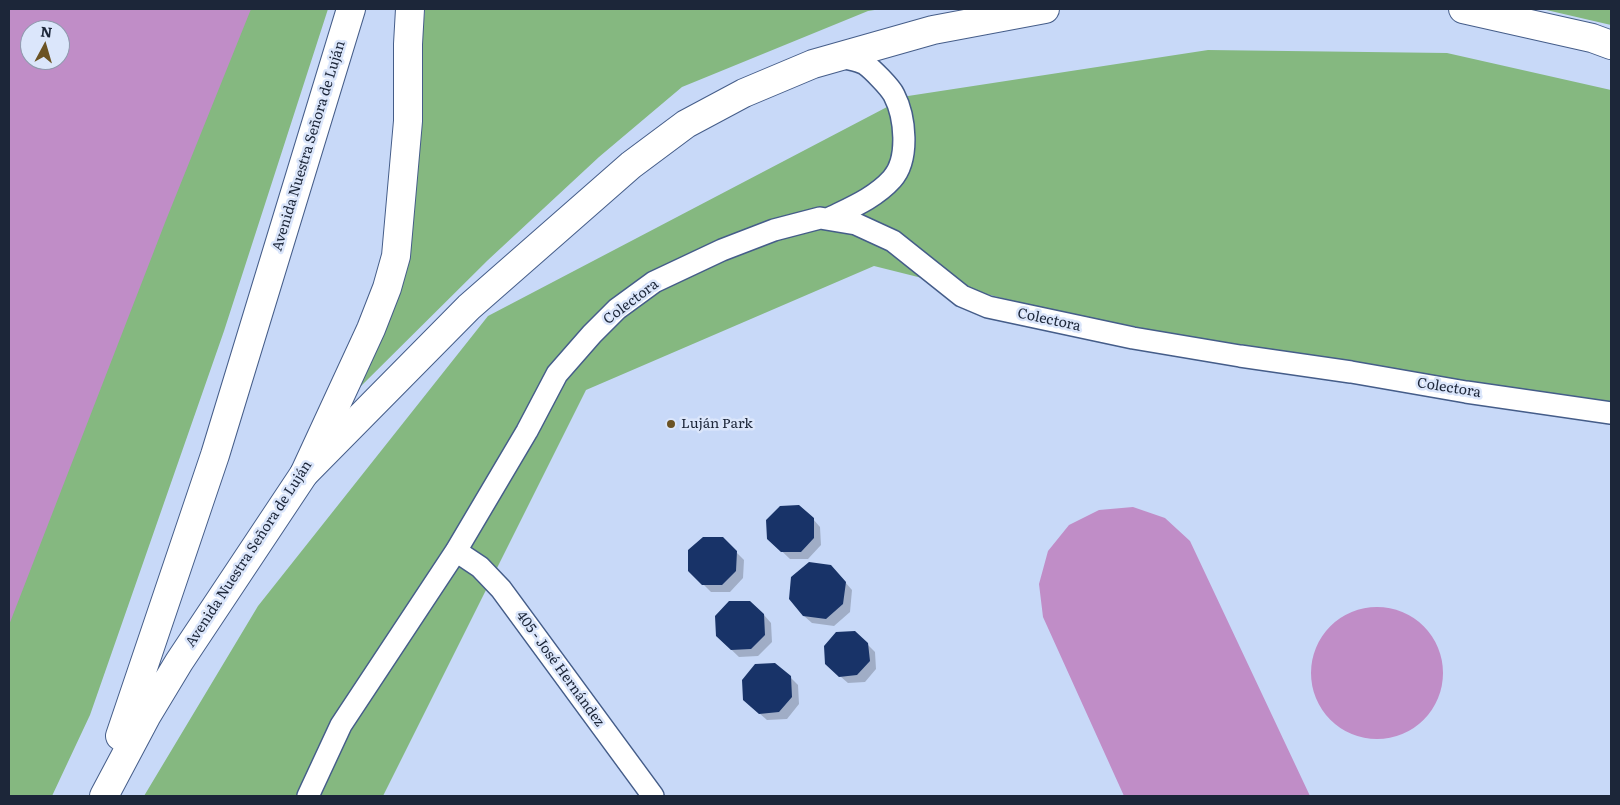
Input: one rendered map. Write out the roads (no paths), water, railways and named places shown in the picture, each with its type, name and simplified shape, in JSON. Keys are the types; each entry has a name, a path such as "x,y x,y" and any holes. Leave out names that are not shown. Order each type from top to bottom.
{"main road":[{"name":"Avenida Nuestra Señora de Luján","path":"98,796 134,699 215,455 351,9"},
{"name":"Avenida Nuestra Señora de Luján","path":"104,796 147,715 179,662 304,474 371,329 387,288 396,256 408,121 410,9"},
{"path":"304,474 469,307 631,165 686,124 744,93 813,64 933,30 1045,9"},
{"path":"1464,9 1592,38 1611,45"}],"street":[{"path":"828,219 871,197 893,178 902,161 904,142 903,118 894,94 865,64 839,56"},
{"name":"Colectora","path":"308,796 341,725 456,551 527,431 557,374 617,309 654,282 722,250 774,230 820,218 856,224 894,241 962,296 988,307 1134,338 1231,355 1611,413"},
{"name":"405 - José Hernández","path":"456,551 480,567 501,589 653,796"}],"place":[{"name":"Luján Park","path":"671,424"}]}
